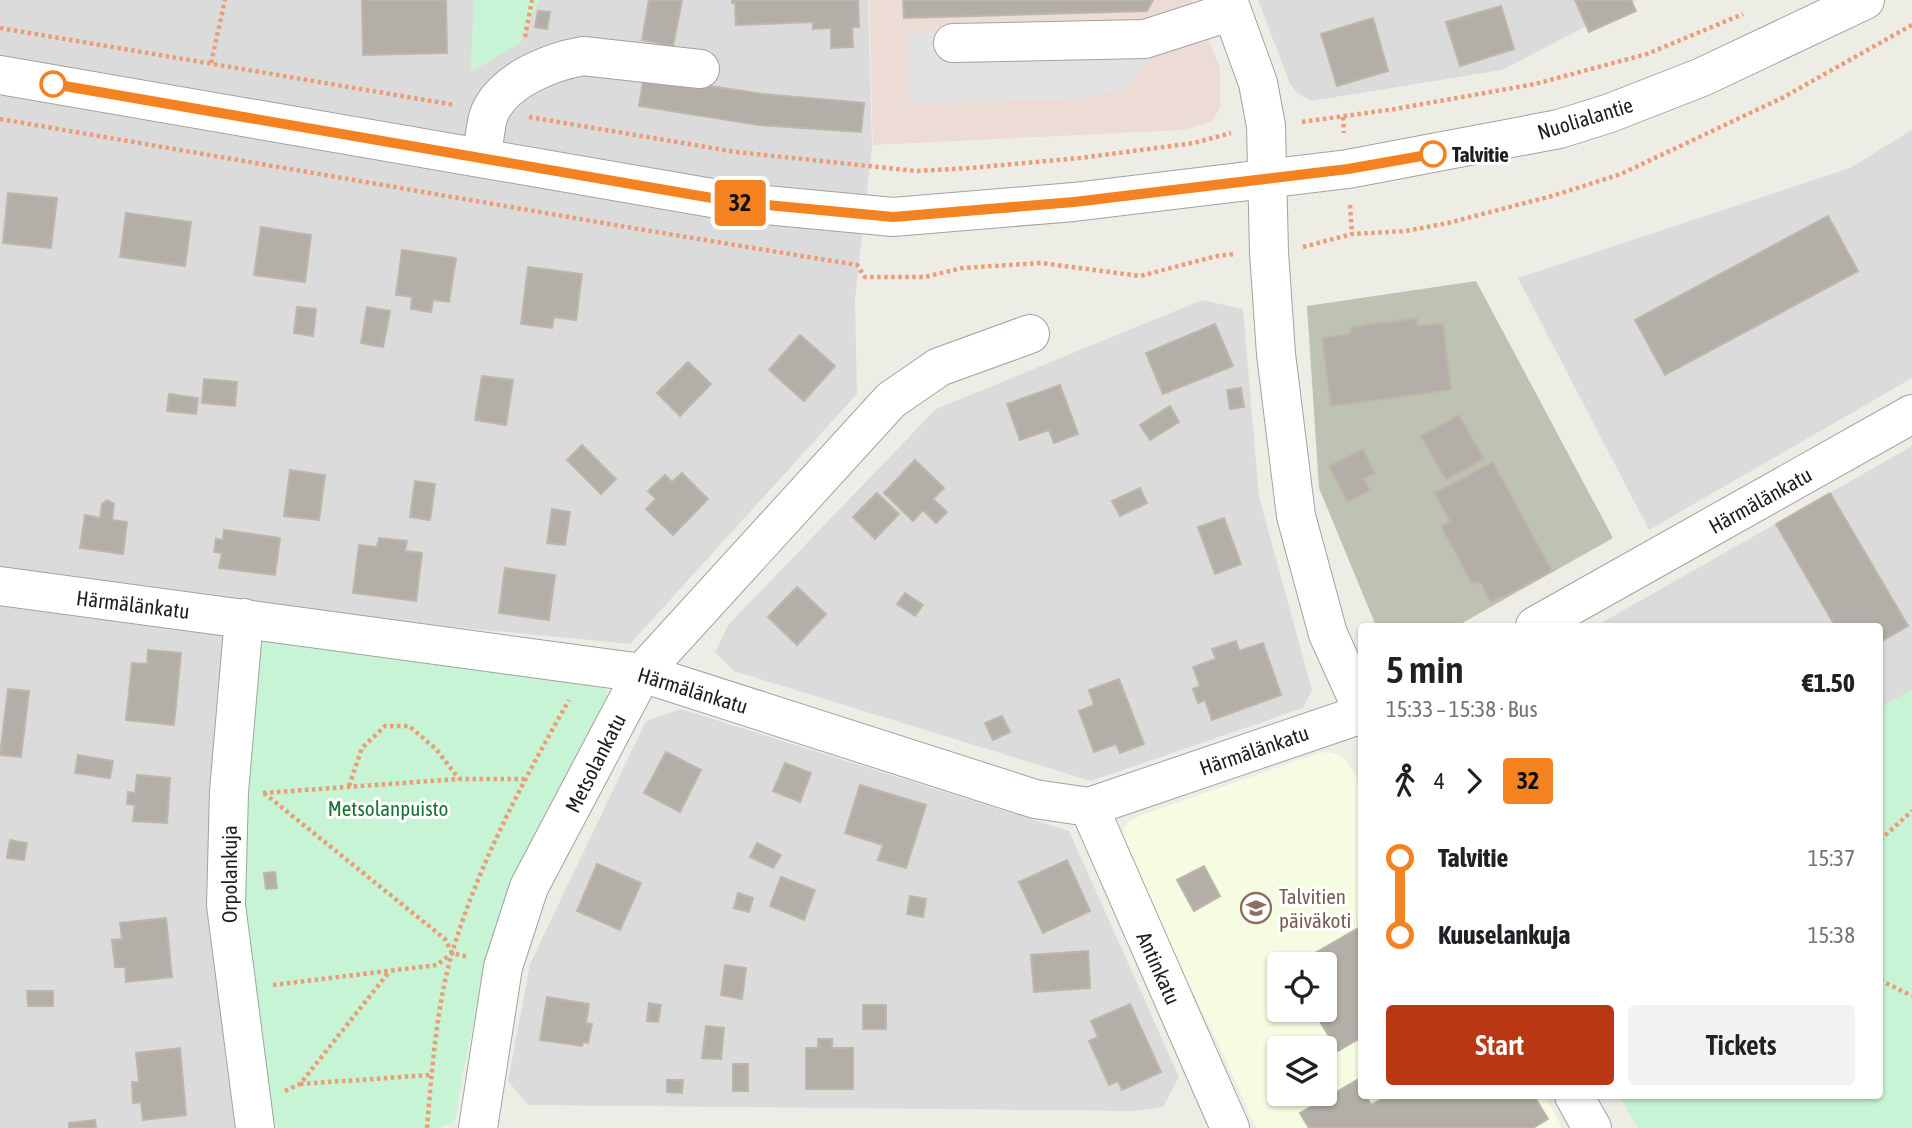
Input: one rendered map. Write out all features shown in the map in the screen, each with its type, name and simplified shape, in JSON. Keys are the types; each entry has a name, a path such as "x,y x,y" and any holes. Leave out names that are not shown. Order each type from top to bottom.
{"street":[{"name":"Nuolialantie","path":"0,75 735,202 893,217 1074,202 1348,169 1559,129 1702,78 1865,0"},
{"path":"953,43 1145,39 1230,5 1258,82 1266,126 1269,252 1276,354 1296,516 1328,634 1358,700"},
{"path":"482,158 490,111 513,84 565,60 583,56 700,69"},
{"name":"Metsolankatu","path":"478,1128 503,967 529,887 642,673 891,400 939,367 1030,334"},
{"name":"Härmälänkatu","path":"1540,623 1912,414"},
{"name":"Härmälänkatu","path":"0,586 642,673 1035,799 1088,807 1358,715"},
{"name":"Orpolankuja","path":"244,618 246,792 226,905 254,1118"},
{"name":"Antinkatu","path":"1088,807 1230,1128"},
{"path":"1576,1099 1592,1128"}],"path":[{"path":"211,63 225,0"},
{"path":"0,28 736,152 916,171 970,169 1080,158 1194,143 1227,133 1266,126 1395,110 1535,84 1647,54 1752,11"},
{"path":"349,786 362,748 385,726 410,726 436,749 459,779"},
{"path":"246,792 459,779 524,779"},
{"path":"246,792 445,939 452,953 503,967"},
{"path":"1883,837 1912,811"},
{"path":"237,989 437,965 452,953"},
{"path":"254,1118 300,1084 390,972"},
{"path":"1883,982 1912,996"},
{"path":"300,1084 432,1075"}],"shaded area":[{"path":"0,0 474,0 471,71 520,43 539,0 868,0 872,146 855,299 857,394 630,644 233,606 240,1128 0,1128"},
{"path":"869,0 1192,0 1220,68 1220,108 1212,121 1183,130 873,145"},
{"path":"1258,0 1637,0 1502,70 1311,101 1298,94 1290,84"},
{"path":"1146,27 1159,49 1123,90 1076,99 909,103 908,34"},
{"path":"1912,130 1912,378 1649,530 1518,278 1850,168"},
{"path":"1476,281 1613,538 1462,623 1375,623 1319,488 1307,306"},
{"path":"1202,300 1243,309 1259,497 1312,690 1303,708 1091,781 734,671 715,652 728,625 936,409"},
{"path":"1912,446 1912,690 1883,706 1883,623 1601,623"},
{"path":"681,709 1069,831 1179,1077 1163,1107 1134,1111 528,1105 508,1081 530,964 646,721"},
{"name":"Talvitien päiväkoti","path":"1319,753 1340,755 1358,779 1358,1099 1547,1099 1562,1128 1256,1128 1219,1045 1123,851 1121,835 1128,822"}],"green space":[{"path":"474,0 539,0 520,43 471,72"},
{"name":"Metsolanpuisto","path":"265,640 604,684 607,694 605,705 490,953 462,1075 455,1121 439,1128 260,1128 235,905 253,649"},
{"path":"1912,690 1912,1128 1638,1128 1621,1099 1883,1099 1883,706"}],"building":[{"path":"362,0 446,0 447,53 363,55"},
{"path":"649,0 682,0 673,46 642,40"},
{"path":"732,0 858,0 859,27 852,27 853,47 831,48 831,28 813,29 813,22 736,25 735,3 732,3"},
{"path":"903,0 1153,0 1147,11 904,18"},
{"path":"1575,0 1631,0 1636,11 1589,32"},
{"path":"1501,6 1514,49 1460,66 1446,22"},
{"path":"538,11 550,12 547,29 535,27"},
{"path":"1373,18 1388,71 1337,86 1321,34"},
{"path":"644,76 763,94 864,103 861,132 759,125 639,106"},
{"path":"8,193 57,198 51,248 3,243"},
{"path":"126,213 191,222 185,266 120,257"},
{"path":"1828,216 1858,271 1665,375 1635,320"},
{"path":"261,227 311,235 305,282 254,275"},
{"path":"402,250 456,258 449,302 433,300 431,312 411,309 412,297 396,295"},
{"path":"528,267 582,274 576,320 554,317 552,328 521,324"},
{"path":"297,307 316,309 313,336 294,333"},
{"path":"367,307 390,311 383,347 361,343"},
{"path":"1417,318 1417,326 1443,323 1451,390 1331,406 1322,338 1350,334 1352,327"},
{"path":"1215,324 1233,366 1163,394 1146,353"},
{"path":"800,335 835,366 804,401 769,370"},
{"path":"688,362 711,384 680,416 657,393"},
{"path":"482,376 513,380 506,425 475,420"},
{"path":"204,379 237,382 235,406 202,403"},
{"path":"1060,385 1078,434 1054,443 1049,430 1020,440 1007,404"},
{"path":"1241,388 1244,407 1230,409 1227,390"},
{"path":"169,394 198,398 196,414 167,411"},
{"path":"1170,406 1179,422 1150,440 1140,425"},
{"path":"1459,415 1484,459 1446,480 1421,436"},
{"path":"582,445 616,479 601,494 567,460"},
{"path":"1363,449 1375,473 1364,479 1370,490 1348,502 1329,466"},
{"path":"915,460 944,488 933,499 947,512 936,523 923,510 913,521 884,493"},
{"path":"1493,462 1552,571 1491,603 1480,582 1472,584 1441,526 1450,521 1435,493"},
{"path":"290,470 325,475 319,520 284,516"},
{"path":"682,473 708,499 673,535 646,509 656,499 648,491 665,475 672,482"},
{"path":"415,481 435,484 430,520 410,517"},
{"path":"1140,488 1147,503 1120,516 1112,501"},
{"path":"877,493 899,514 875,539 853,517"},
{"path":"1830,493 1908,626 1883,640 1883,623 1833,623 1776,524"},
{"path":"107,500 114,504 112,520 127,522 123,554 80,548 85,515 100,518 102,504"},
{"path":"552,509 570,512 565,545 547,543"},
{"path":"1224,518 1241,564 1215,574 1198,527"},
{"path":"224,530 280,538 275,575 219,568 222,553 214,552 216,539 223,540"},
{"path":"379,538 407,541 405,551 422,553 416,601 353,593 359,545 377,547"},
{"path":"505,568 555,575 549,620 499,613"},
{"path":"797,587 826,614 797,645 768,617"},
{"path":"905,593 923,605 915,616 897,604"},
{"path":"1236,641 1239,651 1263,643 1281,695 1212,720 1205,700 1198,703 1193,689 1200,686 1193,667 1216,659 1212,649"},
{"path":"148,650 181,653 174,725 126,720 132,663 147,664"},
{"path":"1119,679 1144,744 1120,753 1116,744 1094,752 1079,711 1094,705 1089,690"},
{"path":"8,689 29,691 21,757 0,755"},
{"path":"1002,716 1010,732 993,740 985,723"},
{"path":"666,752 701,770 680,812 644,793"},
{"path":"78,755 113,761 110,778 75,773"},
{"path":"785,763 811,773 800,802 773,791"},
{"path":"137,775 170,778 167,823 133,821 135,805 127,804 128,792 135,793"},
{"path":"860,785 926,805 906,868 878,860 883,845 845,833"},
{"path":"10,840 27,843 24,860 7,858"},
{"path":"757,843 781,855 773,868 750,857"},
{"path":"1067,860 1090,911 1043,933 1019,882"},
{"path":"597,864 641,883 620,930 577,911"},
{"path":"1204,866 1220,896 1194,911 1177,880"},
{"path":"275,872 277,888 266,889 264,873"},
{"path":"781,877 815,890 804,920 770,906"},
{"path":"738,893 753,898 749,912 734,908"},
{"path":"910,896 926,899 923,917 907,914"},
{"path":"166,918 172,977 126,982 125,967 115,967 112,940 122,939 120,923"},
{"path":"1358,928 1358,1039 1338,1051 1337,1036 1329,1036 1320,1022 1337,1022 1337,952 1317,952"},
{"path":"1088,951 1090,988 1034,992 1031,955"},
{"path":"725,965 746,968 742,999 721,995"},
{"path":"27,991 53,991 53,1006 28,1006"},
{"path":"547,997 589,1004 586,1023 592,1024 588,1043 583,1042 582,1046 540,1040"},
{"path":"649,1003 661,1005 658,1022 647,1021"},
{"path":"1130,1004 1161,1072 1122,1090 1118,1081 1109,1085 1089,1041 1098,1037 1091,1021"},
{"path":"863,1005 886,1005 886,1029 863,1029"},
{"path":"706,1026 724,1028 721,1059 702,1058"},
{"path":"818,1039 832,1039 832,1048 853,1048 853,1089 806,1089 806,1048 818,1048"},
{"path":"180,1048 186,1115 143,1120 141,1102 133,1103 132,1082 139,1082 136,1053"},
{"path":"733,1064 748,1064 748,1091 733,1091"},
{"path":"667,1080 683,1080 682,1093 667,1092"},
{"path":"1357,1080 1358,1099 1368,1099 1371,1105 1382,1099 1536,1099 1548,1119 1533,1128 1309,1128 1300,1113 1312,1106 1337,1106 1337,1092"},
{"path":"95,1120 96,1128 69,1128 69,1123"}],"bus line":[{"name":"32","path":"53,84 735,202 851,215 893,217 1074,202 1348,169 1433,154"}],"place":[{"name":"Talvitie","path":"1433,154"},
{"name":"Talvitien päiväkoti","path":"1256,908"}]}
